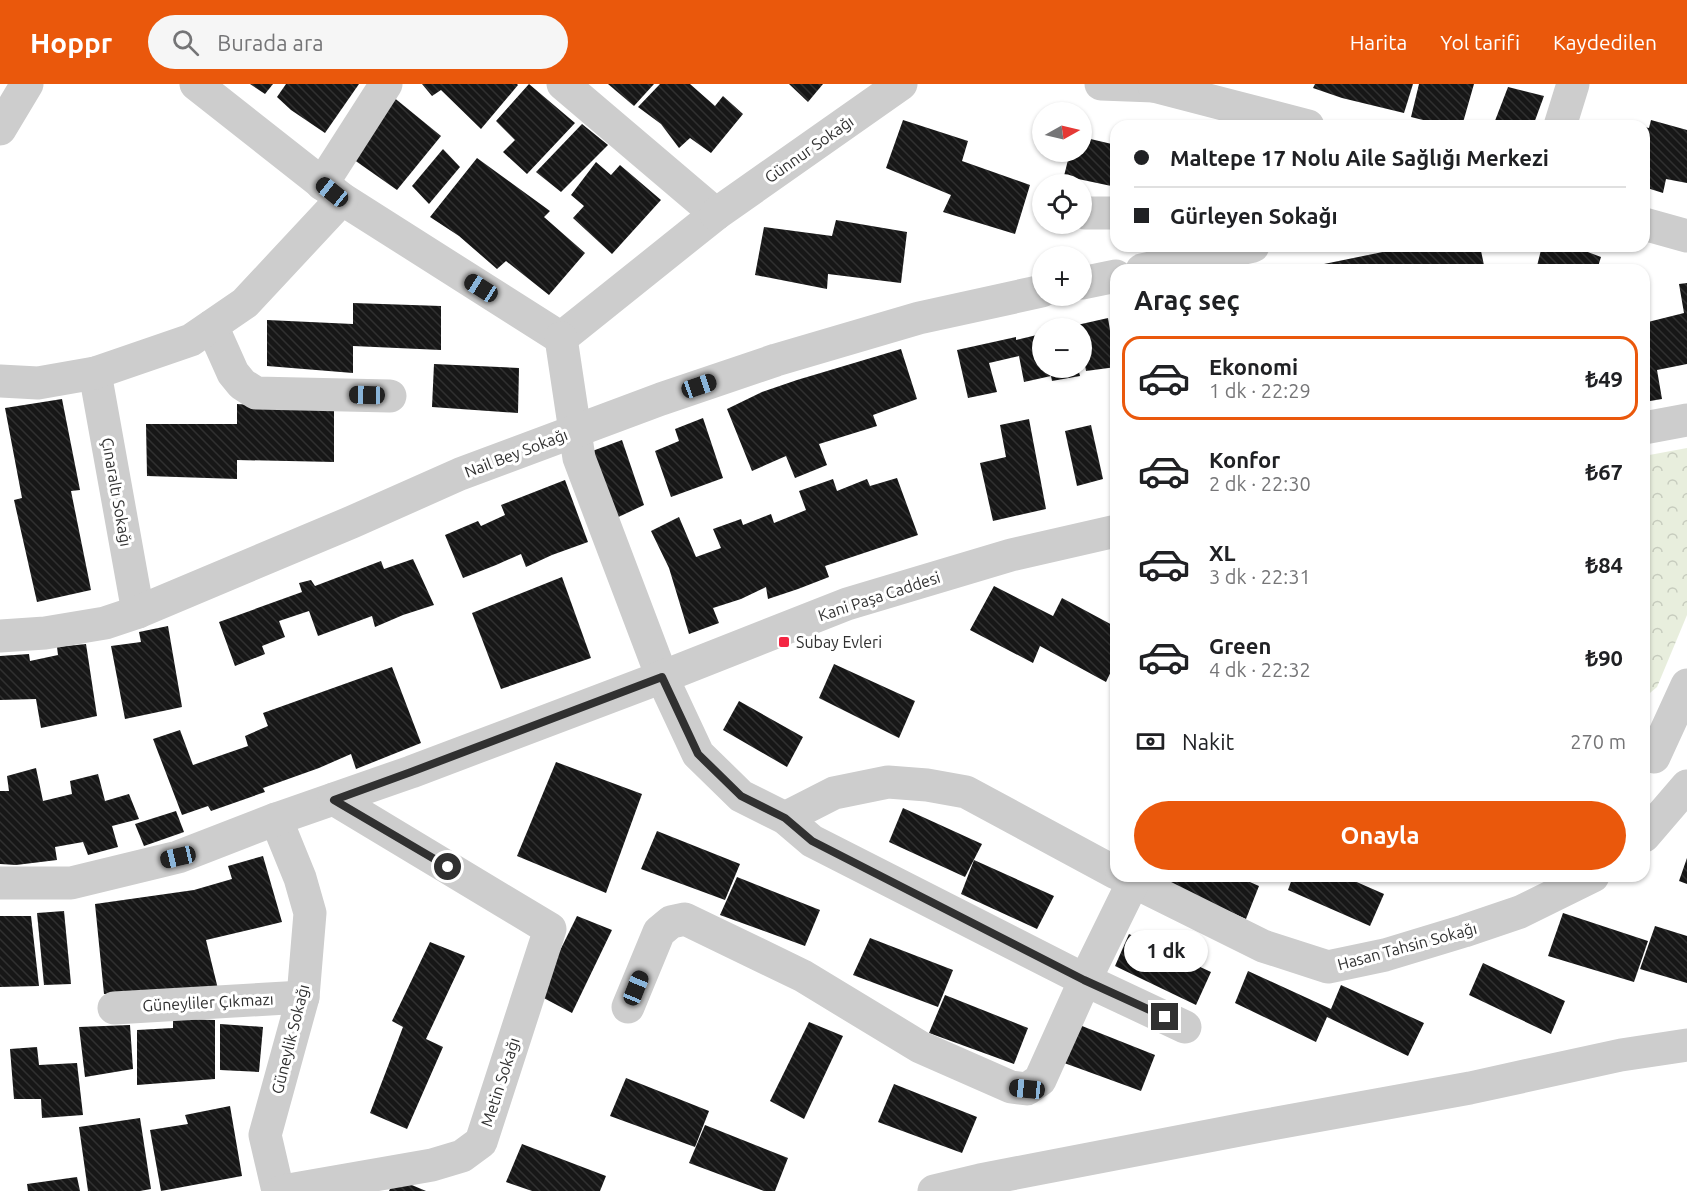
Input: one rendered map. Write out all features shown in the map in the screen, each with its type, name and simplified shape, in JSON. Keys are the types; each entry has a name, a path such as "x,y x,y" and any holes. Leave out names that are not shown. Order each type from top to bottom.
{"street":[{"path":"0,129 27,84"},
{"path":"196,84 332,192 561,338 579,458 662,677 698,754 741,796 785,818 812,841 1084,980 1185,1027"},
{"path":"0,381 38,382 95,373 191,340 245,303 332,192 386,84"},
{"path":"563,84 716,214"},
{"name":"Günnur Sokağı","path":"561,338 716,214 901,84"},
{"path":"1101,84 1154,85 1285,120"},
{"path":"1562,120 1573,84"},
{"path":"1650,226 1687,236"},
{"path":"1170,264 1225,252"},
{"path":"1092,281 1110,277"},
{"name":"Nail Bey Sokağı","path":"0,636 45,633 105,622 138,612 460,474 574,430 776,360 919,318 1032,293"},
{"path":"212,326 233,373 242,384 256,393 390,396"},
{"name":"Çınaraltı Sokağı","path":"95,373 138,612"},
{"path":"1650,427 1687,420"},
{"name":"Kani Paşa Caddesi","path":"0,884 70,883 178,857 276,819 411,772 848,604 1011,555 1110,532"},
{"path":"1650,753 1687,685"},
{"path":"1650,755 1687,770"},
{"name":"Hasan Tahsin Sokağı","path":"785,818 834,793 888,782 927,785 966,792 1110,868"},
{"path":"1650,829 1687,786"},
{"name":"Metin Sokağı","path":"283,1191 432,1165 462,1156 481,1142 550,930 334,800"},
{"name":"Güneylik Sokağı","path":"276,819 300,878 310,913 303,997 265,1135 278,1191"},
{"path":"628,1008 659,932 671,922 685,919 803,976 920,1047 1011,1087 1027,1089 1040,1080 1124,882"},
{"name":"Hasan Tahsin Sokağı","path":"1136,882 1263,946 1328,967 1385,955 1464,931 1520,912 1581,882"},
{"name":"Güneyliler Çıkmazı","path":"114,1008 303,997"},
{"path":"934,1191 1255,1127 1470,1088 1621,1055 1687,1045"}],"green space":[{"path":"1687,448 1687,615 1657,687 1650,693 1650,455"}],"building":[{"path":"250,84 273,84 265,94"},
{"path":"286,84 359,84 325,133 291,110 277,97"},
{"path":"422,84 518,85 481,129 441,90 432,96"},
{"path":"529,84 575,123 527,174 503,152 515,140 496,121"},
{"path":"608,84 654,84 634,106"},
{"path":"660,84 690,84 715,106 723,96 743,114 711,153 690,138 679,148 661,124 638,107"},
{"path":"789,84 823,84 808,102"},
{"path":"1315,84 1413,84 1404,113 1342,98 1313,88"},
{"path":"1419,84 1474,84 1464,120 1423,120 1411,117"},
{"path":"1508,87 1544,96 1535,120 1495,120"},
{"path":"392,96 441,136 397,190 350,157"},
{"path":"903,120 968,141 962,161 1030,185 1015,234 943,212 951,195 886,168"},
{"path":"1651,120 1687,130 1687,183 1666,179 1663,193 1650,189"},
{"path":"582,124 608,145 561,192 536,172"},
{"path":"1092,139 1110,144 1110,186 1092,182 1092,174 1064,174 1068,162 1092,162"},
{"path":"443,149 460,167 429,204 412,186"},
{"path":"477,158 550,211 544,217 585,253 549,295 506,261 497,269 459,236 430,217"},
{"path":"596,162 611,175 620,165 661,200 612,254 573,218 584,206 571,195"},
{"path":"836,220 907,232 901,283 828,274 827,289 755,275 764,227 832,236"},
{"path":"1383,252 1481,252 1484,264 1324,264"},
{"path":"1540,252 1588,252 1601,257 1599,264 1538,264"},
{"path":"1687,283 1687,364 1657,370 1662,399 1650,401 1650,322 1684,313 1679,284"},
{"path":"353,303 441,306 441,350 353,346 353,373 267,366 267,320 353,324"},
{"path":"1108,318 1110,330 1110,368 1092,370 1092,322"},
{"path":"1032,336 1032,378 1042,378 1024,382 1019,356 989,363 997,392 968,398 957,350 1016,337 1016,340"},
{"path":"901,349 917,399 873,415 877,426 819,444 827,465 795,478 786,456 752,471 727,409 762,392"},
{"path":"434,364 519,368 518,413 432,407"},
{"path":"1051,378 1069,378 1052,381"},
{"path":"62,399 80,490 71,491 91,590 37,602 14,500 22,498 5,408"},
{"path":"237,404 334,410 334,462 237,460 237,479 147,476 146,424 237,424"},
{"path":"703,418 723,478 671,497 655,451 679,441 675,429"},
{"path":"1029,419 1046,509 993,521 980,463 1006,457 1000,425"},
{"path":"1091,425 1103,479 1077,486 1065,431"},
{"path":"622,440 644,505 612,520 587,453"},
{"path":"897,478 918,535 825,566 829,577 798,589 768,599 766,587 741,599 713,608 719,623 689,634 669,568 651,531 679,517 696,557 721,548 713,529 741,519 743,525 771,514 774,523 806,510 799,491 833,479 837,491 867,479 870,486"},
{"path":"565,480 588,542 526,567 521,554 463,578 445,535 478,521 481,526 505,515 501,505"},
{"path":"413,559 434,605 375,627 372,616 318,636 309,611 279,621 285,637 262,646 265,654 235,666 219,622 302,592 299,583 311,580 315,586 381,561 384,569"},
{"path":"562,577 591,658 501,689 472,613"},
{"path":"994,586 1053,616 1062,598 1110,624 1110,674 1106,682 1040,646 1033,663 970,630"},
{"path":"168,626 182,707 125,719 111,646 141,642 139,632"},
{"path":"86,644 97,716 41,728 36,699 0,700 0,656 29,654 30,661 58,655 57,647"},
{"path":"834,664 915,701 899,738 819,698"},
{"path":"392,667 421,743 356,769 351,754 263,788 265,792 211,811 208,806 182,815 153,739 180,730 193,765 248,746 245,736 268,726 263,713"},
{"path":"739,701 803,737 787,767 723,730"},
{"path":"556,762 642,794 606,893 517,856"},
{"path":"36,768 43,801 72,794 70,781 98,774 105,801 129,794 139,819 112,826 118,847 88,855 83,842 55,847 57,860 16,865 0,864 0,791 9,791 7,776"},
{"path":"903,808 982,844 965,877 889,842"},
{"path":"176,811 184,832 144,846 135,824"},
{"path":"657,831 740,864 725,900 641,869"},
{"path":"263,856 282,922 206,940 218,989 104,994 95,904 194,890 232,879 228,866"},
{"path":"1687,858 1687,884 1679,881"},
{"path":"974,860 1054,896 1037,929 961,894"},
{"path":"737,877 820,910 805,946 720,915"},
{"path":"1163,882 1250,882 1259,886 1246,919"},
{"path":"1291,882 1357,882 1384,894 1370,926 1288,890"},
{"path":"64,911 71,984 44,985 37,913"},
{"path":"1563,913 1648,941 1634,982 1548,956"},
{"path":"0,916 31,916 39,986 0,987"},
{"path":"577,916 612,930 572,1013 538,995"},
{"path":"1655,926 1687,936 1687,983 1640,969"},
{"path":"1129,934 1211,972 1196,1005 1115,966"},
{"path":"870,938 953,970 938,1007 853,975"},
{"path":"430,942 465,956 426,1039 443,1047 407,1129 370,1113 403,1027 392,1021"},
{"path":"1483,963 1565,1001 1551,1034 1469,995"},
{"path":"1248,971 1331,1009 1341,985 1424,1023 1408,1056 1327,1017 1316,1042 1235,1003"},
{"path":"945,995 1028,1028 1014,1064 929,1033"},
{"path":"173,1019 215,1020 215,1079 137,1085 137,1030 173,1028"},
{"path":"809,1022 843,1036 804,1119 770,1101"},
{"path":"1072,1022 1155,1055 1141,1091 1056,1060"},
{"path":"220,1024 263,1027 259,1072 220,1070"},
{"path":"130,1025 133,1069 85,1077 79,1027"},
{"path":"37,1047 39,1065 77,1063 83,1115 42,1118 41,1099 14,1099 10,1049"},
{"path":"626,1078 709,1111 695,1147 610,1116"},
{"path":"894,1084 977,1117 962,1153 878,1122"},
{"path":"230,1106 242,1176 161,1191 150,1130 188,1124 185,1115"},
{"path":"140,1118 151,1189 88,1191 79,1127"},
{"path":"705,1125 788,1158 775,1191 764,1191 689,1163"},
{"path":"522,1144 606,1176 600,1191 532,1191 506,1182"},
{"path":"77,1177 80,1191 28,1191 27,1184"},
{"path":"395,1178 426,1191 389,1191"}],"place":[{"name":"Subay Evleri","path":"784,642"}],"route":[{"path":"448,867 334,800 662,677 698,754 741,796 785,818 812,841 1084,980 1165,1017"}]}
